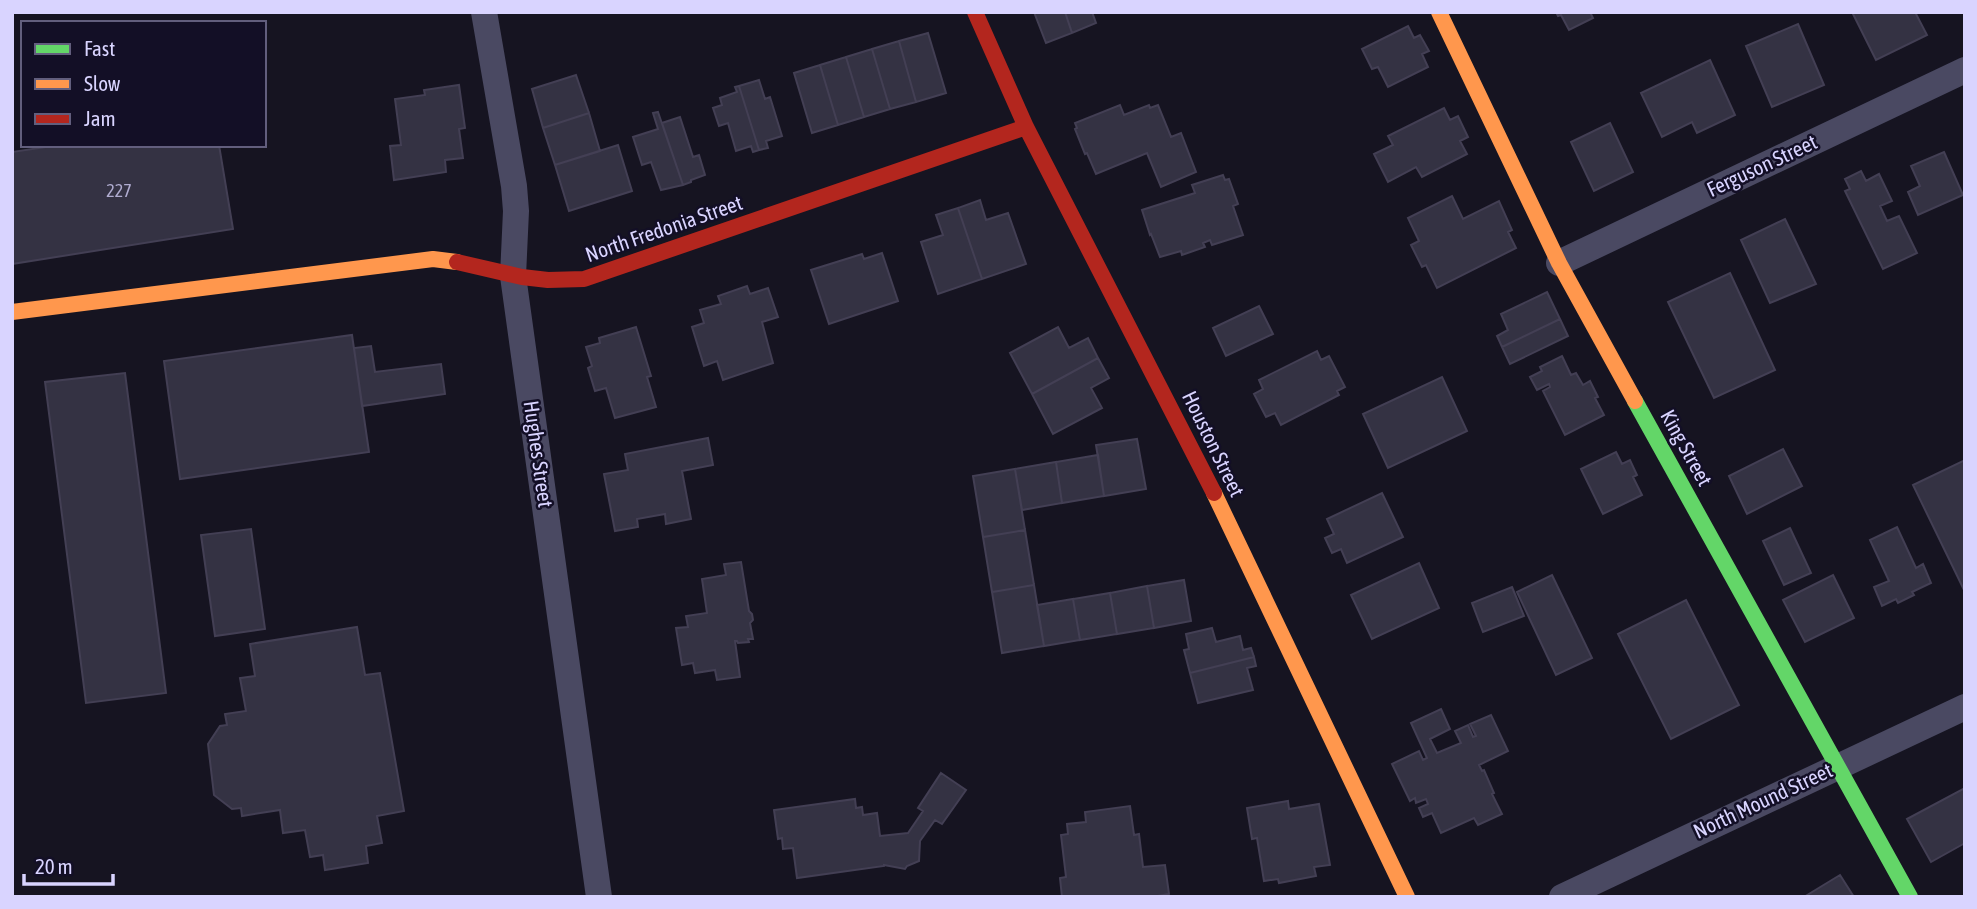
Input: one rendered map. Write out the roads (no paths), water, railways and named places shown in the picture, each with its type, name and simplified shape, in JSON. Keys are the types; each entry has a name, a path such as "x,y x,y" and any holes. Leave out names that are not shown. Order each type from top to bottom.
{"street":[{"name":"Hughes Street","path":"484,12 514,186 516,211 513,276 599,897"},
{"name":"Houston Street","path":"975,12 1026,127 1184,431 1407,897"},
{"name":"King Street","path":"1439,12 1559,262 1910,897"},
{"name":"Ferguson Street","path":"1559,262 1965,69"},
{"name":"North Fredonia Street","path":"12,312 433,259 453,260 513,276 564,281 584,279 1026,127"},
{"name":"North Mound Street","path":"1562,897 1965,707"}]}
